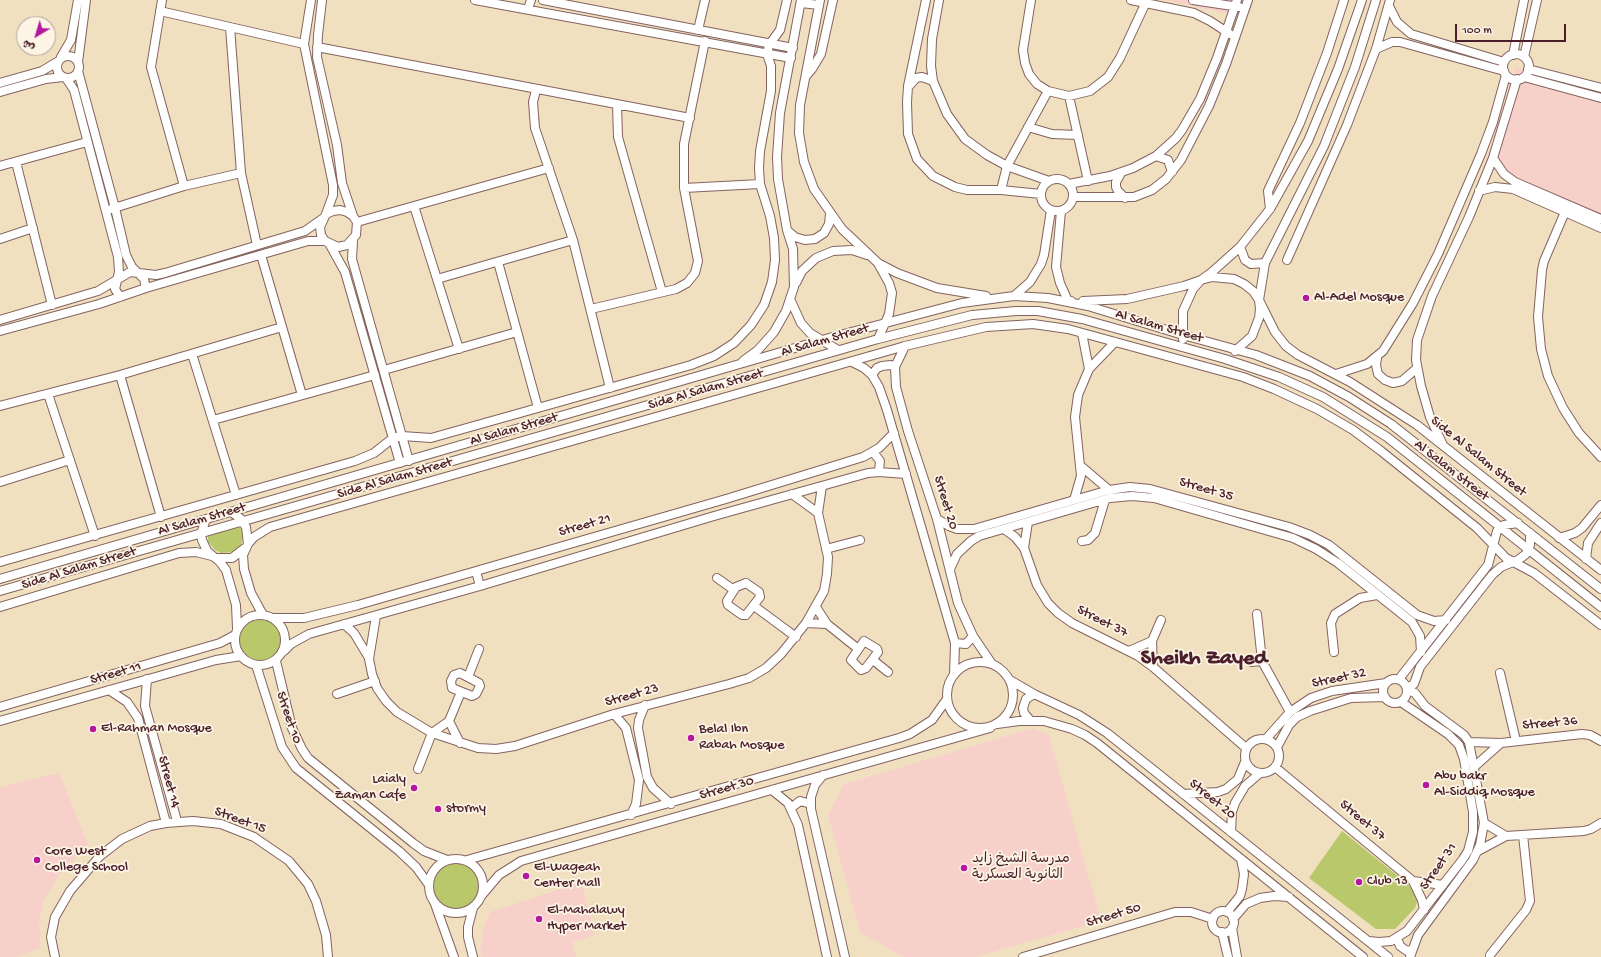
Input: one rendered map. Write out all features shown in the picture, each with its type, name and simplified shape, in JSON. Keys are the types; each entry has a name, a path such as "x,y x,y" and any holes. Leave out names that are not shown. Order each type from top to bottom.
{"street":[{"path":"78,0 71,40 59,60 56,69 65,77 74,90 120,265 115,289 120,297"},
{"path":"86,0 78,71 115,208 126,255 132,267 144,279 146,288"},
{"path":"162,0 151,58 152,76 184,186"},
{"path":"311,0 304,44 333,185 331,205 320,227 321,235 328,243 344,272 400,463"},
{"path":"322,0 317,47 318,66 337,145 342,182 355,219 356,235 353,241 352,259 409,461"},
{"path":"475,0 505,3 528,9 791,58"},
{"path":"528,9 532,0"},
{"path":"542,0 713,32 769,45 793,48"},
{"path":"693,39 697,30 704,0"},
{"path":"0,562 365,458 393,438 402,436 431,438 691,365 714,356 734,343 751,325 766,299 772,282 775,260 774,238 770,216 760,184 760,151 771,91 771,66 767,54 769,45 780,30 786,0"},
{"path":"806,76 812,70 821,54 833,0"},
{"path":"926,0 908,86 907,119 908,134 912,147 924,168 944,183 968,190 1001,190 1041,194"},
{"path":"940,0 932,39 931,66 933,81 947,114 958,130 976,148 1007,166 1049,181 1060,179 1069,184 1073,197 1069,206 1061,211 1051,210 1044,204 1041,194 1045,184 1049,181"},
{"path":"1031,0 1024,37 1025,63 1029,74 1037,84 1048,91 1069,96 1090,91 1108,77 1120,58 1147,2"},
{"path":"1131,0 1194,12 1210,20 1226,33 1236,36"},
{"path":"1193,0 1236,3 1245,9"},
{"path":"1073,197 1134,197 1152,190 1172,172 1199,126 1236,36 1248,0"},
{"path":"1270,209 1268,191 1300,123 1344,0"},
{"path":"1225,359 1252,336 1257,328 1259,318 1259,300 1265,263 1324,146 1356,67 1376,0"},
{"path":"1504,62 1513,55 1524,0"},
{"path":"1444,446 1426,406 1417,368 1417,340 1423,318 1479,191 1521,78 1528,69 1528,64 1524,57 1537,0"},
{"path":"794,287 793,249 787,230 778,179 777,157 779,121 801,2 819,3 800,105 799,134 804,162 814,189 830,214 878,263 917,281 937,288 958,293 1001,297"},
{"path":"1184,348 1182,335 1183,311 1193,288 1240,247 1270,209 1308,141 1338,69 1359,2"},
{"path":"1069,184 1121,174 1156,156 1176,138 1192,115 1207,83 1236,3"},
{"path":"1390,3 1398,22 1411,34 1504,62"},
{"path":"1287,260 1347,125 1376,49 1390,3"},
{"path":"160,11 304,44"},
{"path":"230,27 241,173 257,245"},
{"path":"590,309 676,289 687,283 695,273 698,262 684,188 684,144 708,42 713,32"},
{"path":"1376,49 1388,43 1400,42 1505,73 1509,78 1521,78 1601,98"},
{"path":"317,47 536,90 690,118"},
{"path":"1513,55 1524,57"},
{"path":"0,83 42,71 59,60 71,56 78,62"},
{"path":"1328,385 1335,374 1356,369 1377,358 1390,342 1438,254 1481,154 1492,122 1505,73 1504,62"},
{"path":"1528,69 1601,88"},
{"path":"0,92 46,79 73,76 78,71"},
{"path":"908,86 916,78 928,78 933,81"},
{"path":"536,90 533,115 535,128 573,240 610,388"},
{"path":"1001,190 1007,166 1048,91"},
{"path":"1069,96 1088,181"},
{"path":"617,105 618,137 662,292"},
{"path":"1028,127 1052,134 1078,135"},
{"path":"0,166 87,142"},
{"path":"1156,156 1168,160 1172,172"},
{"path":"1492,158 1514,185 1567,209 1601,228"},
{"path":"16,162 52,305"},
{"path":"355,219 414,206 549,168"},
{"path":"106,211 184,186 241,173"},
{"path":"1121,174 1116,182 1116,187 1125,198"},
{"path":"684,188 760,184"},
{"path":"1479,191 1495,187 1514,185"},
{"path":"414,206 459,349"},
{"path":"1567,209 1601,219"},
{"path":"1567,209 1544,261 1539,286 1538,317 1541,349 1548,376 1562,408 1579,433 1601,457"},
{"path":"0,320 98,291 130,272 156,275 305,231 333,211 340,210 347,212 355,219"},
{"path":"1014,296 1030,282 1041,264 1044,255 1051,210"},
{"path":"1061,211 1056,267 1060,283 1068,301 1107,301 1146,296 1212,277 1234,279 1244,284 1259,300"},
{"path":"787,230 795,237 805,240 815,239 824,233 829,224 830,214"},
{"path":"0,239 33,228"},
{"path":"437,279 573,240"},
{"path":"0,331 99,304 146,288 308,241 328,243 338,247 346,246 353,241"},
{"path":"1240,247 1245,260 1251,264 1265,263"},
{"path":"738,365 758,350 774,332 802,271 816,258 833,251 852,250 870,256"},
{"path":"261,255 302,395"},
{"path":"498,262 538,408"},
{"path":"878,263 889,282 892,293 891,304 885,324 878,338"},
{"name":"Al Salam Street","path":"0,579 820,341 962,303 1014,296 1068,301 1116,314 1182,335 1274,361 1328,385 1391,424 1601,589"},
{"path":"790,299 801,323 820,341 838,350"},
{"name":"Side Al Salam Street","path":"1259,300 1275,332 1286,346 1298,355 1335,374 1385,403 1444,446 1601,570"},
{"name":"Al Salam Street","path":"0,591 878,338 950,320 994,312 1038,311 1071,316 1131,332 1279,376 1345,409 1387,437 1601,607"},
{"path":"1068,329 1071,316"},
{"name":"Side Al Salam Street","path":"0,607 125,570 154,559 188,552 214,557 232,558 247,546 254,537 270,527 905,346 986,326 1033,324 1068,329 1243,378 1290,396 1327,415 1381,451 1476,528 1506,558 1534,573 1601,625"},
{"path":"0,406 120,375 282,327"},
{"path":"384,370 517,332"},
{"path":"1127,346 1131,332"},
{"path":"1082,333 1089,368"},
{"path":"1074,500 1080,484 1082,467 1075,409 1080,388 1089,368 1115,342"},
{"name":"Street 20","path":"905,346 895,368 896,387 908,431 937,519 958,603 973,636 992,664"},
{"path":"192,354 236,495"},
{"path":"1377,358 1376,365 1378,374 1385,380 1393,383 1402,381 1417,368"},
{"name":"Street 20","path":"852,362 864,368 872,375 879,387 894,433 955,643 954,675"},
{"path":"872,375 877,368 882,366 891,365 895,368"},
{"path":"120,375 161,517"},
{"path":"213,420 375,375"},
{"path":"48,394 95,536"},
{"name":"Street 21","path":"274,618 294,620 314,616 684,511 854,460 873,452 894,433"},
{"path":"873,452 880,460 879,472"},
{"path":"0,482 70,460"},
{"path":"1466,483 1468,465"},
{"path":"1082,467 1109,490"},
{"name":"Street 21","path":"284,651 296,641 309,634 480,586 792,494 879,472 906,474"},
{"name":"Street 23","path":"376,616 370,659 374,681 386,701 397,712 432,733 478,748 496,749 515,746 614,714 749,678 766,668 796,637 816,607 824,591 827,574 826,549 818,513 822,486"},
{"name":"Street 35","path":"937,519 957,529 974,529 1109,490 1130,487 1150,489 1300,531 1329,545 1417,615 1434,621 1446,620"},
{"path":"792,494 818,513"},
{"name":"Street 35","path":"950,569 957,554 979,536 1105,500 1132,496 1154,498 1293,538 1328,556 1377,594 1417,629 1422,644 1421,652"},
{"path":"1082,541 1088,540 1093,535 1100,520 1105,500"},
{"path":"1089,504 1096,511 1100,520"},
{"path":"301,505 305,518"},
{"path":"1559,538 1575,533 1588,522 1601,505"},
{"path":"684,511 688,524"},
{"path":"231,512 243,522 247,533 247,546 243,561 244,569 251,593 262,615"},
{"path":"206,519 201,534 203,546 226,570 236,605 236,632 236,648 241,656 249,663 263,666 276,661 284,651 286,644 283,629 274,618 262,615 250,616 240,624 236,632"},
{"path":"1024,548 1028,522"},
{"path":"1586,559 1588,543 1599,526 1588,522"},
{"path":"1399,679 1488,565 1494,547 1495,536 1501,528 1509,523 1518,523"},
{"name":"Street 37","path":"1004,529 1015,537 1024,548 1042,594 1058,613 1072,623 1129,651 1153,667 1246,748"},
{"path":"1407,689 1414,684 1420,667 1492,575 1501,567 1522,558 1528,550 1530,533"},
{"path":"826,549 860,540"},
{"path":"150,548 154,559"},
{"path":"476,571 480,586"},
{"path":"717,578 734,590"},
{"path":"1360,598 1362,582"},
{"path":"746,583 759,592 760,597 746,615 742,615 728,604 728,597 734,590 739,584 746,583"},
{"path":"1334,652 1331,628 1332,618 1339,611 1360,598 1377,594"},
{"path":"754,606 796,637"},
{"path":"816,607 827,624 857,648"},
{"path":"1257,614 1262,661 1290,712"},
{"path":"1153,667 1152,641 1161,620"},
{"path":"806,623 827,624"},
{"name":"Street 23","path":"344,624 354,633 370,659"},
{"name":"Street 11","path":"0,707 220,643 236,632"},
{"path":"955,643 966,644 973,636"},
{"path":"1129,651 1152,641"},
{"path":"862,642 868,642 878,650 872,660 866,668 861,670 851,660 862,642"},
{"path":"468,677 479,649"},
{"name":"Street 11","path":"0,721 216,660 241,656"},
{"path":"872,660 888,672"},
{"name":"Street 10","path":"276,661 292,728 299,744 308,758 413,843 424,851 447,860"},
{"path":"1251,662 1262,661"},
{"path":"975,662 992,664 999,668 1010,680 1013,688 1013,705 1004,719 994,726 982,729 965,725 953,714 947,699 947,690 954,675 960,669 975,662"},
{"name":"Street 10","path":"256,665 282,746 296,768 399,851 416,867 429,885"},
{"path":"460,673 479,683 480,686 477,692 472,696 461,692 452,688 450,684 454,675 460,673"},
{"path":"1500,673 1516,741"},
{"name":"Street 14","path":"147,679 145,706 177,821"},
{"path":"1392,679 1399,679 1405,683 1407,689 1406,697 1401,702 1390,702 1385,697 1383,690 1386,683 1392,679"},
{"name":"Street 20","path":"1010,680 1034,694 1065,707 1093,724 1388,957"},
{"path":"337,694 374,681"},
{"name":"Street 32","path":"1266,739 1290,712 1301,703 1321,694 1386,683"},
{"path":"68,687 71,700"},
{"path":"1407,689 1415,693 1425,706 1464,735 1469,742"},
{"name":"Street 14","path":"110,690 127,702 138,718 166,823"},
{"path":"418,769 432,733 449,721 461,692"},
{"path":"1030,720 1023,708 1026,700 1034,694"},
{"name":"Street 32","path":"1277,747 1289,725 1296,718 1310,711 1351,698 1385,697"},
{"name":"Street 30","path":"467,860 631,816 910,734 932,720 947,699"},
{"name":"Street 31","path":"1397,938 1407,932 1463,859 1468,851 1473,832 1473,817 1464,759 1454,739 1401,702"},
{"path":"645,705 639,720 638,728 647,777 661,797 671,804"},
{"path":"614,714 626,728 639,780 638,798 631,816"},
{"name":"Street 20","path":"994,726 1030,720 1044,721 1065,727 1097,743 1363,957"},
{"path":"449,721 460,743"},
{"name":"Street 30","path":"482,895 499,875 521,862 994,726"},
{"name":"Street 36","path":"1469,742 1501,743 1582,734 1601,741"},
{"path":"1183,794 1218,792 1226,789 1238,779 1245,762 1246,748 1256,739 1266,739 1277,747 1279,755 1275,767 1268,772 1260,773 1251,770 1245,762"},
{"name":"Street 31","path":"1411,954 1418,935 1473,860 1478,851 1482,837 1484,823 1469,742"},
{"path":"1474,767 1501,743"},
{"name":"Street 37","path":"1275,767 1413,881 1422,900 1424,910"},
{"path":"1231,832 1232,812 1237,798 1245,786 1260,773"},
{"path":"823,775 815,785 811,804 845,957"},
{"path":"772,790 783,798 791,808 798,825 827,957"},
{"path":"791,808 794,804 800,801 811,804"},
{"name":"Street 15","path":"55,957 51,942 52,927 64,900 76,882 100,856 122,839 150,826 177,821 204,821 221,824 254,837 289,861 308,884 316,901 326,935 328,957"},
{"path":"1484,823 1506,836"},
{"path":"1478,851 1506,836 1584,831 1601,823"},
{"path":"1490,955 1526,910 1530,901 1522,835"},
{"path":"454,957 435,903 430,895 429,885 434,870 438,866 447,860 460,859 467,860 477,867 484,886 482,895 472,908 468,927 468,937 473,957"},
{"path":"1227,912 1240,896 1242,889 1244,874 1241,859"},
{"path":"1413,881 1443,885"},
{"path":"1237,957 1232,928 1233,919 1246,904 1260,898 1274,896 1290,898"},
{"path":"435,903 448,912 457,913 472,908"},
{"name":"Street 50","path":"1023,957 1175,912 1191,912 1213,919"},
{"path":"1232,928 1228,931 1222,932 1214,928 1213,919 1218,912 1227,912 1233,919"},
{"path":"1222,932 1228,957"},
{"path":"1367,940 1386,942 1397,938 1400,946 1411,954"},
{"path":"1036,957 1046,950"}],"shaded area":[{"path":"1165,0 1253,0 1247,18"},
{"path":"1516,67 1601,93 1601,215 1485,163"},
{"name":"مدرسة الشيخ زايد الثانوية العسكرية","path":"1034,728 1049,736 1101,921 975,957 904,957 860,932 828,815 844,784"},
{"name":"Core West College School","path":"59,773 88,845 59,875 44,900 39,919 40,945 38,949 16,957 0,957 0,787"},
{"name":"El-Mahalawy Hyper Market","path":"581,882 595,935 572,942 576,957 482,957 480,952 484,927 490,912"}],"green space":[{"path":"240,527 243,535 241,546 234,552 221,553 215,550 208,542 208,536"},
{"path":"256,619 264,619 272,622 278,628 281,640 278,652 272,658 264,661 256,661 248,658 242,652 239,644 239,636 242,628 248,622"},
{"name":"Club 13","path":"1342,831 1409,885 1416,897 1417,902 1415,908 1395,929 1376,929 1309,878"},
{"path":"456,863 469,867 475,873 479,886 475,899 469,905 456,909 443,905 437,899 433,886 437,873 443,867"}],"place":[{"name":"Al-Adel Mosque","path":"1306,298"},
{"name":"El-Rahman Mosque","path":"93,729"},
{"name":"Belal Ibn Rabah Mosque","path":"691,738"},
{"name":"Abu bakr Al-Siddiq Mosque","path":"1426,785"},
{"name":"Laialy Zaman Cafe","path":"414,788"},
{"name":"stormy","path":"438,809"},
{"name":"Core West College School","path":"37,860"},
{"name":"مدرسة الشيخ زايد الثانوية العسكرية","path":"964,868"},
{"name":"El-Wageah Center Mall","path":"526,876"},
{"name":"Club 13","path":"1359,882"},
{"name":"El-Mahalawy Hyper Market","path":"539,919"}],"district":[{"name":"Sheikh Zayed","path":"1204,660"}]}
